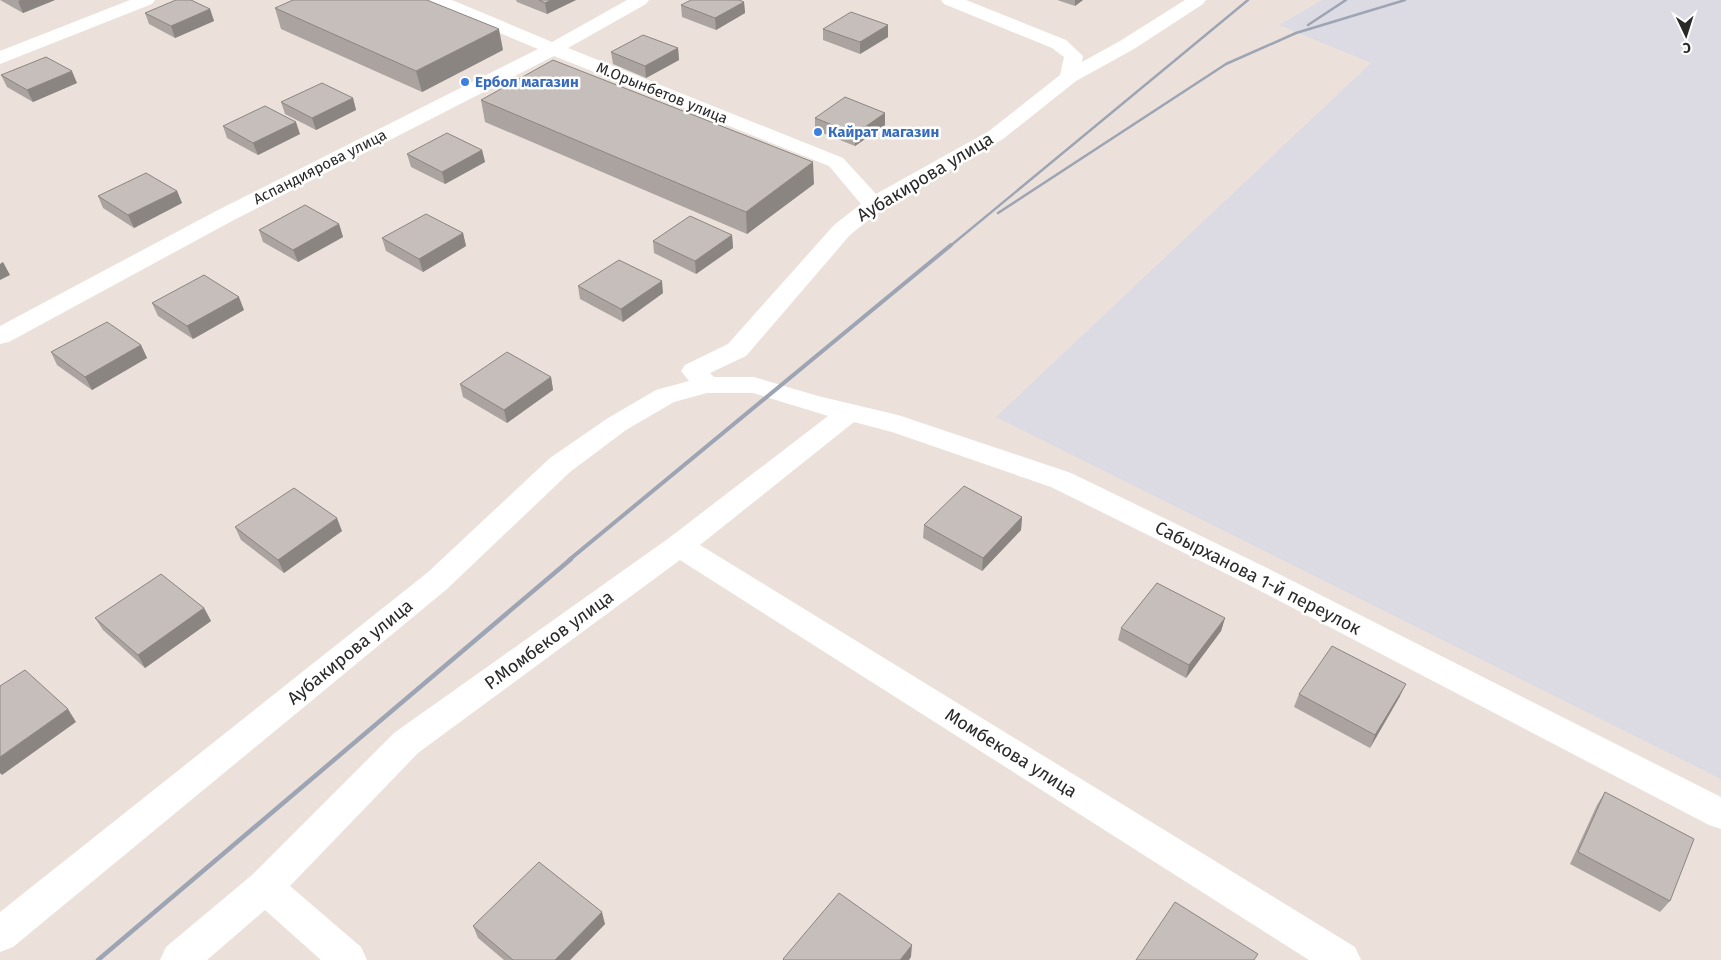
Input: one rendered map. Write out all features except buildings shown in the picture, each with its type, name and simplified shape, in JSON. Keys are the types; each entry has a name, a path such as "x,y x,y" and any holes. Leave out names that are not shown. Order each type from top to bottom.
{"street":[{"path":"0,58 146,0"},
{"name":"М.Орынбетов улица","path":"437,0 553,49 836,162 873,205"},
{"name":"Аспандиярова улица","path":"0,336 224,216 553,49 640,0"},
{"path":"950,0 1059,44 1074,56 1069,77"},
{"name":"Аубакирова улица","path":"707,385 694,371 737,350 842,230 873,205 996,135 1069,77 1128,45 1198,0"},
{"name":"Аубакирова улица","path":"0,935 437,582 560,465 617,424 665,396 707,385 754,385 775,392"},
{"name":"Сабырханова 1-й переулок","path":"775,392 907,427 1061,480 1253,574 1721,814"},
{"name":"Р.Момбеков улица","path":"179,960 266,887 406,743 678,546 850,412"},
{"name":"Момбекова улица","path":"678,546 1342,960"},
{"path":"266,887 348,960"}],"shaded area":[{"path":"1322,0 1721,0 1721,779 996,417 1371,63 1279,25"}],"railway":[{"path":"949,247 1248,0"},
{"path":"1308,25 1346,0"},
{"path":"998,213 1226,64 1296,33 1405,0"},
{"path":"569,560 951,245"},
{"path":"98,960 571,559"}],"place":[{"name":"Ербол магазин","path":"465,82"},
{"name":"Кайрат магазин","path":"818,132"}]}
